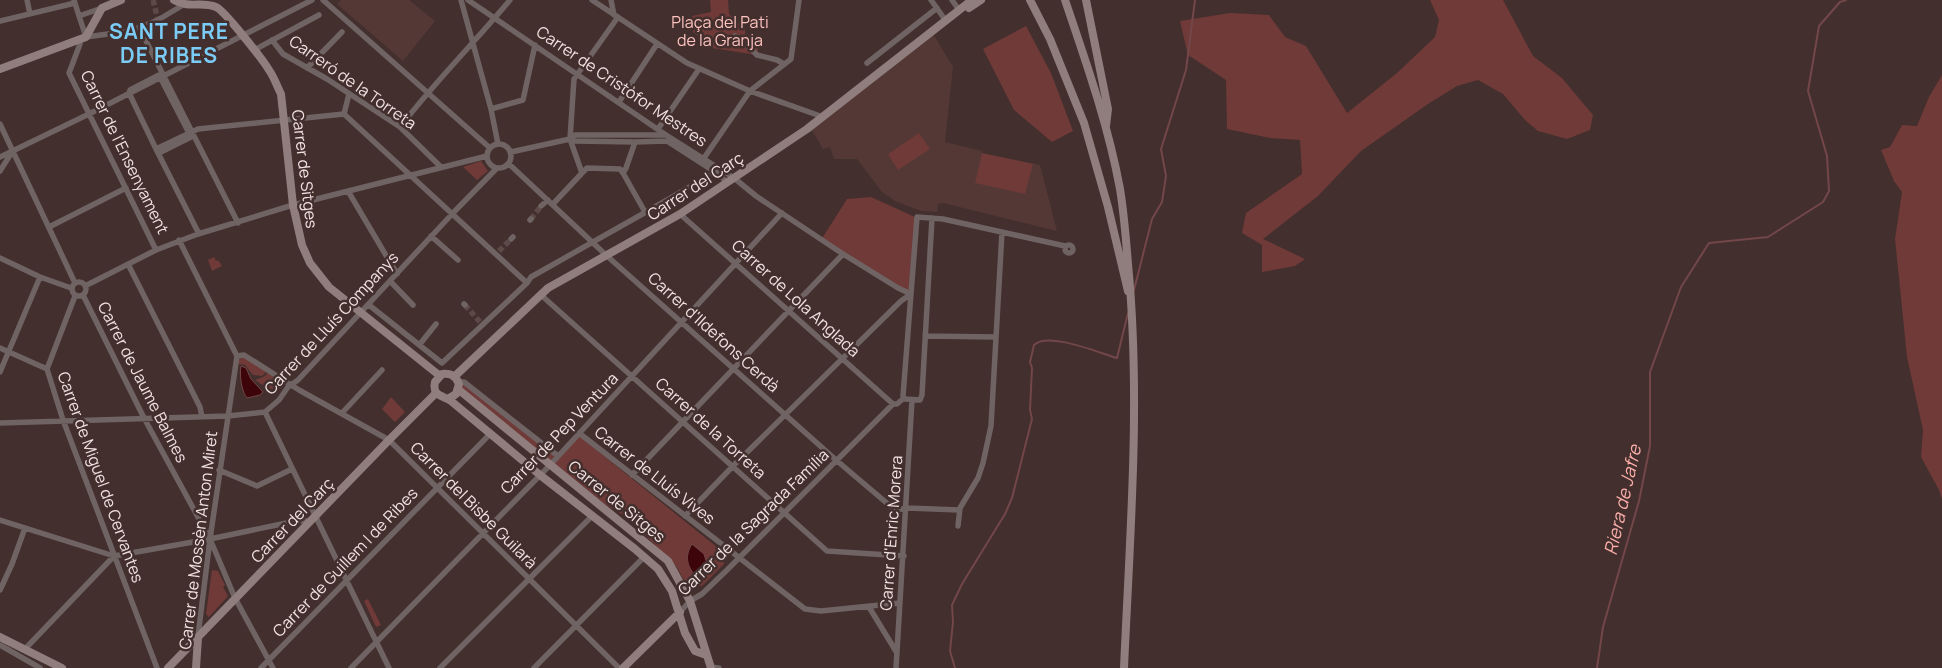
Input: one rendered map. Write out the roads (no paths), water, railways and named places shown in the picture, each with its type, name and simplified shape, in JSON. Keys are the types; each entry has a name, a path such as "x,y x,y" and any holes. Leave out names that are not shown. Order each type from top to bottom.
{"street":[{"path":"27,0 30,14"},
{"path":"79,16 121,0"},
{"path":"174,0 186,5 217,7 222,0"},
{"path":"0,157 89,114 312,0"},
{"path":"323,0 490,148"},
{"path":"461,0 491,109 498,144"},
{"name":"Carrer de Cristòfor Mestres","path":"468,0 666,135 704,158 731,180 843,254 911,294"},
{"path":"400,128 427,92 472,45 510,0"},
{"path":"592,0 687,64 750,91 823,117"},
{"path":"611,0 616,16"},
{"path":"704,158 750,91 791,57 799,0"},
{"path":"931,0 949,18"},
{"path":"952,0 959,10"},
{"name":"Carrer del Carç","path":"456,379 548,288 680,214 731,180 823,117 972,0"},
{"name":"Carrer del Carç","path":"949,18 981,0"},
{"path":"1065,0 1106,128 1120,190 1131,297 1135,414 1124,668"},
{"path":"1086,0 1108,109 1106,128"},
{"path":"0,21 75,1 83,38"},
{"path":"1030,2 1057,56 1084,123 1108,207 1124,280 1131,297"},
{"path":"0,69 83,38 130,31 158,20 186,5"},
{"name":"Carrer de Sitges","path":"217,7 226,15 268,67 281,94 293,205 302,245 310,263 329,287 440,376"},
{"path":"83,38 102,8"},
{"path":"867,62 937,8"},
{"path":"254,50 319,15"},
{"path":"582,173 570,139 574,79 616,16"},
{"path":"139,27 238,222"},
{"path":"307,68 342,32"},
{"path":"735,36 757,55 778,60 784,64"},
{"name":"Carrer de l'Ensenyament","path":"83,38 69,73 156,250"},
{"name":"Carreró de la Torreta","path":"272,40 283,54 400,128 441,167"},
{"path":"619,102 657,44"},
{"path":"491,109 522,100 536,46"},
{"path":"658,129 699,69"},
{"path":"129,93 130,90 160,75 191,137 161,152 156,149"},
{"path":"129,93 199,234"},
{"path":"344,114 349,94"},
{"path":"156,149 198,129 344,114 497,253 526,283"},
{"path":"0,124 49,226 73,285 75,296 83,295 86,291 85,286 81,282 73,285 40,277 0,258"},
{"path":"511,152 570,139 575,135 666,135"},
{"path":"570,139 575,141 667,141 714,172 731,180"},
{"path":"623,173 635,142"},
{"path":"498,144 503,144 511,152 512,156 509,164 501,169 489,163 487,156 490,148 498,144"},
{"path":"0,171 13,150"},
{"path":"85,286 179,240 293,205 487,156"},
{"name":"Carrer d'Ildefons Cerdà","path":"509,164 608,256 683,321 836,460 895,510 906,508"},
{"name":"Carrer de Lluís Companys","path":"0,423 228,416 265,412 279,400 291,384 298,380 496,168"},
{"path":"541,206 551,202 587,168 620,169 645,212"},
{"path":"369,305 442,363 526,283 531,276 714,172"},
{"path":"49,226 126,188"},
{"path":"348,191 397,274"},
{"name":"Carrer de Pep Ventura","path":"351,668 551,464 782,213"},
{"name":"Carrer de Lola Anglada","path":"680,214 893,404"},
{"path":"912,400 904,398 917,217 932,218 1066,246"},
{"name":"Carrer d'Enric Morera","path":"896,668 912,400 921,399 932,218"},
{"path":"958,526 959,510 978,478 987,450 991,426 1002,232"},
{"path":"432,236 458,260"},
{"path":"179,240 236,356"},
{"path":"632,475 843,254"},
{"path":"128,264 200,407 202,416"},
{"path":"0,372 40,277"},
{"path":"390,281 414,305"},
{"path":"685,516 733,466 901,301 911,294"},
{"name":"Carrer de Jaume Balmes","path":"83,295 144,418 210,539 235,598 273,668"},
{"name":"Carrer de la Torreta","path":"541,295 827,551 904,556"},
{"name":"Carrer de Miguel de Cervantes","path":"75,296 47,369 63,420 157,668"},
{"path":"420,344 436,324"},
{"path":"925,336 995,337"},
{"path":"0,348 47,369"},
{"name":"Carrer del Bisbe Guilarà","path":"236,356 244,354 291,384 389,440 619,668"},
{"name":"Carrer de Mossèn Anton Miret","path":"196,668 210,539 236,356"},
{"path":"342,413 382,370"},
{"path":"448,399 455,395 458,390 456,379 447,374 440,376 435,382 434,389 436,393 442,398 448,399 644,557 664,577 680,612 686,633 695,650 706,655"},
{"name":"Carrer de Sitges","path":"456,379 464,382 558,456"},
{"name":"Carrer de Sitges","path":"458,390 668,561 690,601 706,655 713,668"},
{"name":"Carrer del Carç","path":"168,668 436,393"},
{"name":"Carrer de la Sagrada Família","path":"623,668 690,601 702,594 739,558 893,404 897,404 904,398"},
{"path":"265,412 292,469 312,519 347,582 389,668"},
{"name":"Carrer de Guillem I de Ribes","path":"261,668 491,433"},
{"name":"Carrer de Lluís Vives","path":"579,433 805,609 821,611 885,603 900,603"},
{"path":"219,470 257,486 292,469"},
{"path":"906,508 959,510"},
{"path":"440,668 593,515"},
{"path":"0,520 114,556 312,519"},
{"path":"0,590 25,528"},
{"path":"26,649 114,556"},
{"path":"534,668 644,557"},
{"path":"869,606 897,653"},
{"path":"0,637 62,668"},
{"path":"0,645 40,668"}],"waterway":[{"path":"1133,294 1152,219 1162,202 1166,176 1161,149 1186,70 1195,0"},
{"name":"Riera de Jafre","path":"1597,668 1603,627 1639,501 1650,446 1650,372 1681,287 1709,243 1768,237 1823,202 1829,191 1827,156 1808,91 1819,26 1840,2 1846,0"},
{"path":"955,668 950,651 953,622 952,605 962,584 1005,514 1012,498 1032,419 1030,410 1032,368 1030,362 1034,345 1041,341 1050,340 1074,344 1117,358 1128,313"}],"tunnel":[{"path":"153,0 158,20"},
{"path":"531,219 541,206"},
{"path":"499,251 511,239"},
{"path":"465,305 480,322"}],"district":[{"name":"SANT PERE DE RIBES","path":"169,44"}],"park label":[{"name":"Plaça del Pati de la Granja","path":"720,31"}]}
